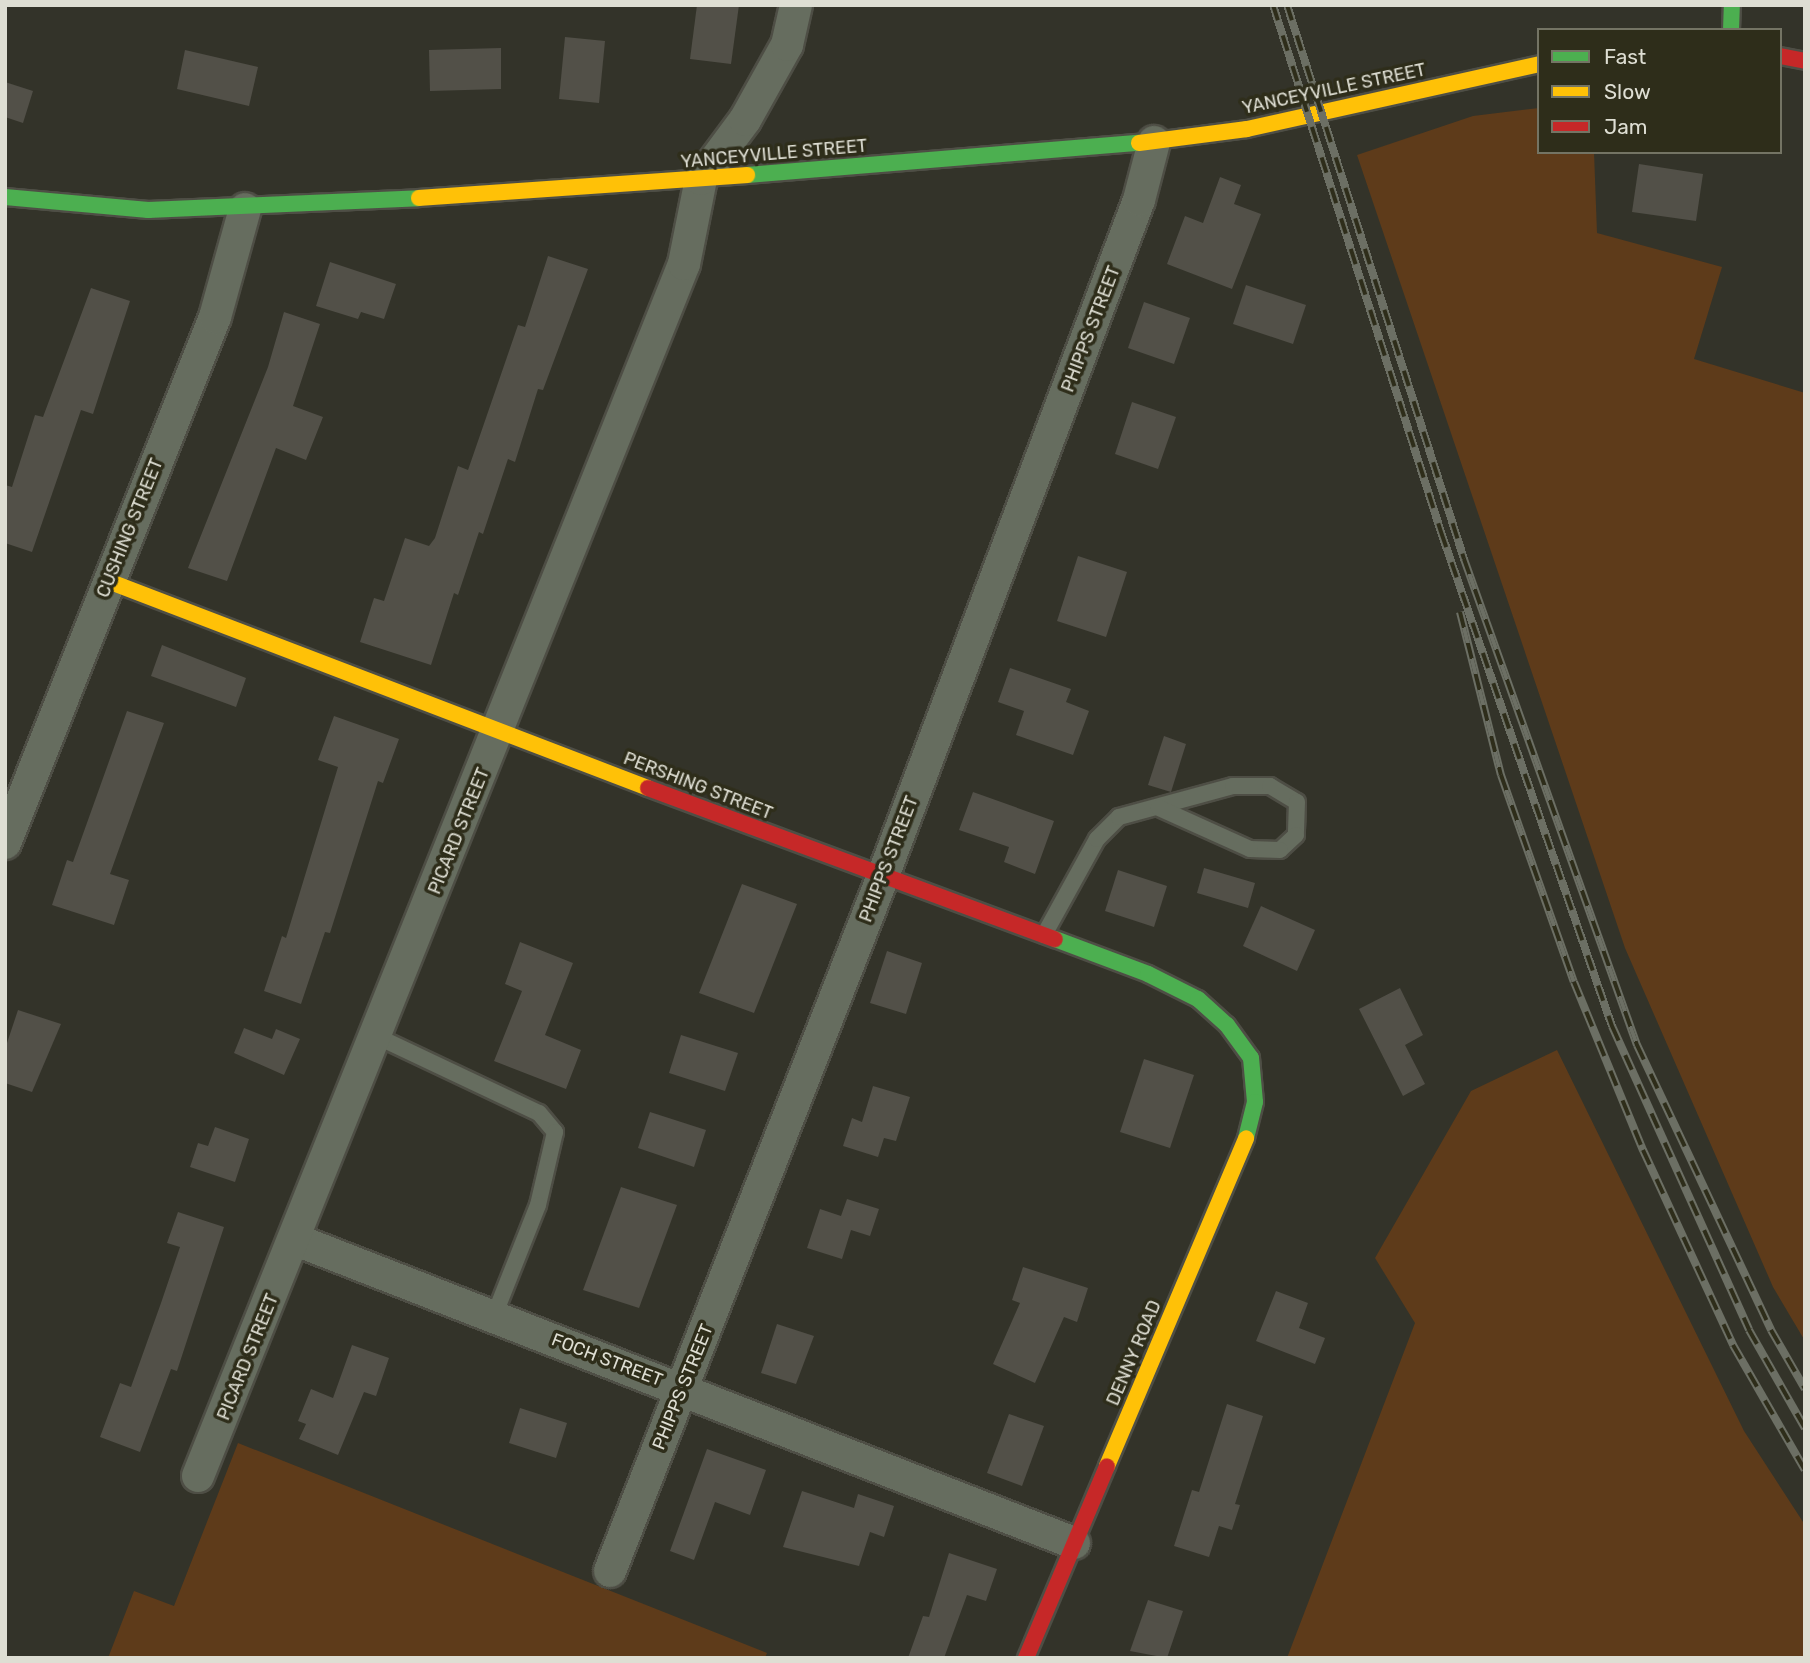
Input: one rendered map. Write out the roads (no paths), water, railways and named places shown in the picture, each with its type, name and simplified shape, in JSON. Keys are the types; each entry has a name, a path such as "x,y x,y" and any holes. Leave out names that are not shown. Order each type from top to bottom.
{"street":[{"path":"701,180 745,120 788,45 796,5"},
{"path":"1731,5 1731,28"},
{"path":"1782,56 1805,61"},
{"name":"YANCEYVILLE STREET","path":"5,197 148,211 246,209 701,180 1154,142 1247,129 1537,65"},
{"name":"PHIPPS STREET","path":"610,1571 883,876 1139,200 1154,142"},
{"name":"PICARD STREET","path":"198,1476 296,1240 684,264 701,180"},
{"name":"CUSHING STREET","path":"5,844 215,317 246,209"},
{"name":"PERSHING STREET","path":"108,581 499,732 1148,974 1198,999 1227,1025 1251,1058"},
{"name":"DENNY ROAD","path":"1026,1658 1245,1141 1255,1102 1251,1058"},
{"name":"FOCH STREET","path":"296,1240 1074,1544"}],"lane":[{"path":"1044,935 1097,839 1119,817 1233,786 1270,786 1297,802 1296,835 1280,850 1251,849 1159,808"},
{"path":"376,1035 539,1113 555,1132 538,1205 494,1317"}],"railway":[{"path":"1273,5 1441,532 1612,1026 1749,1330 1805,1428"},
{"path":"1287,5 1464,559 1637,1045 1771,1330 1805,1389"},
{"path":"1460,612 1501,775 1574,982 1643,1150 1733,1345 1805,1470"}]}
